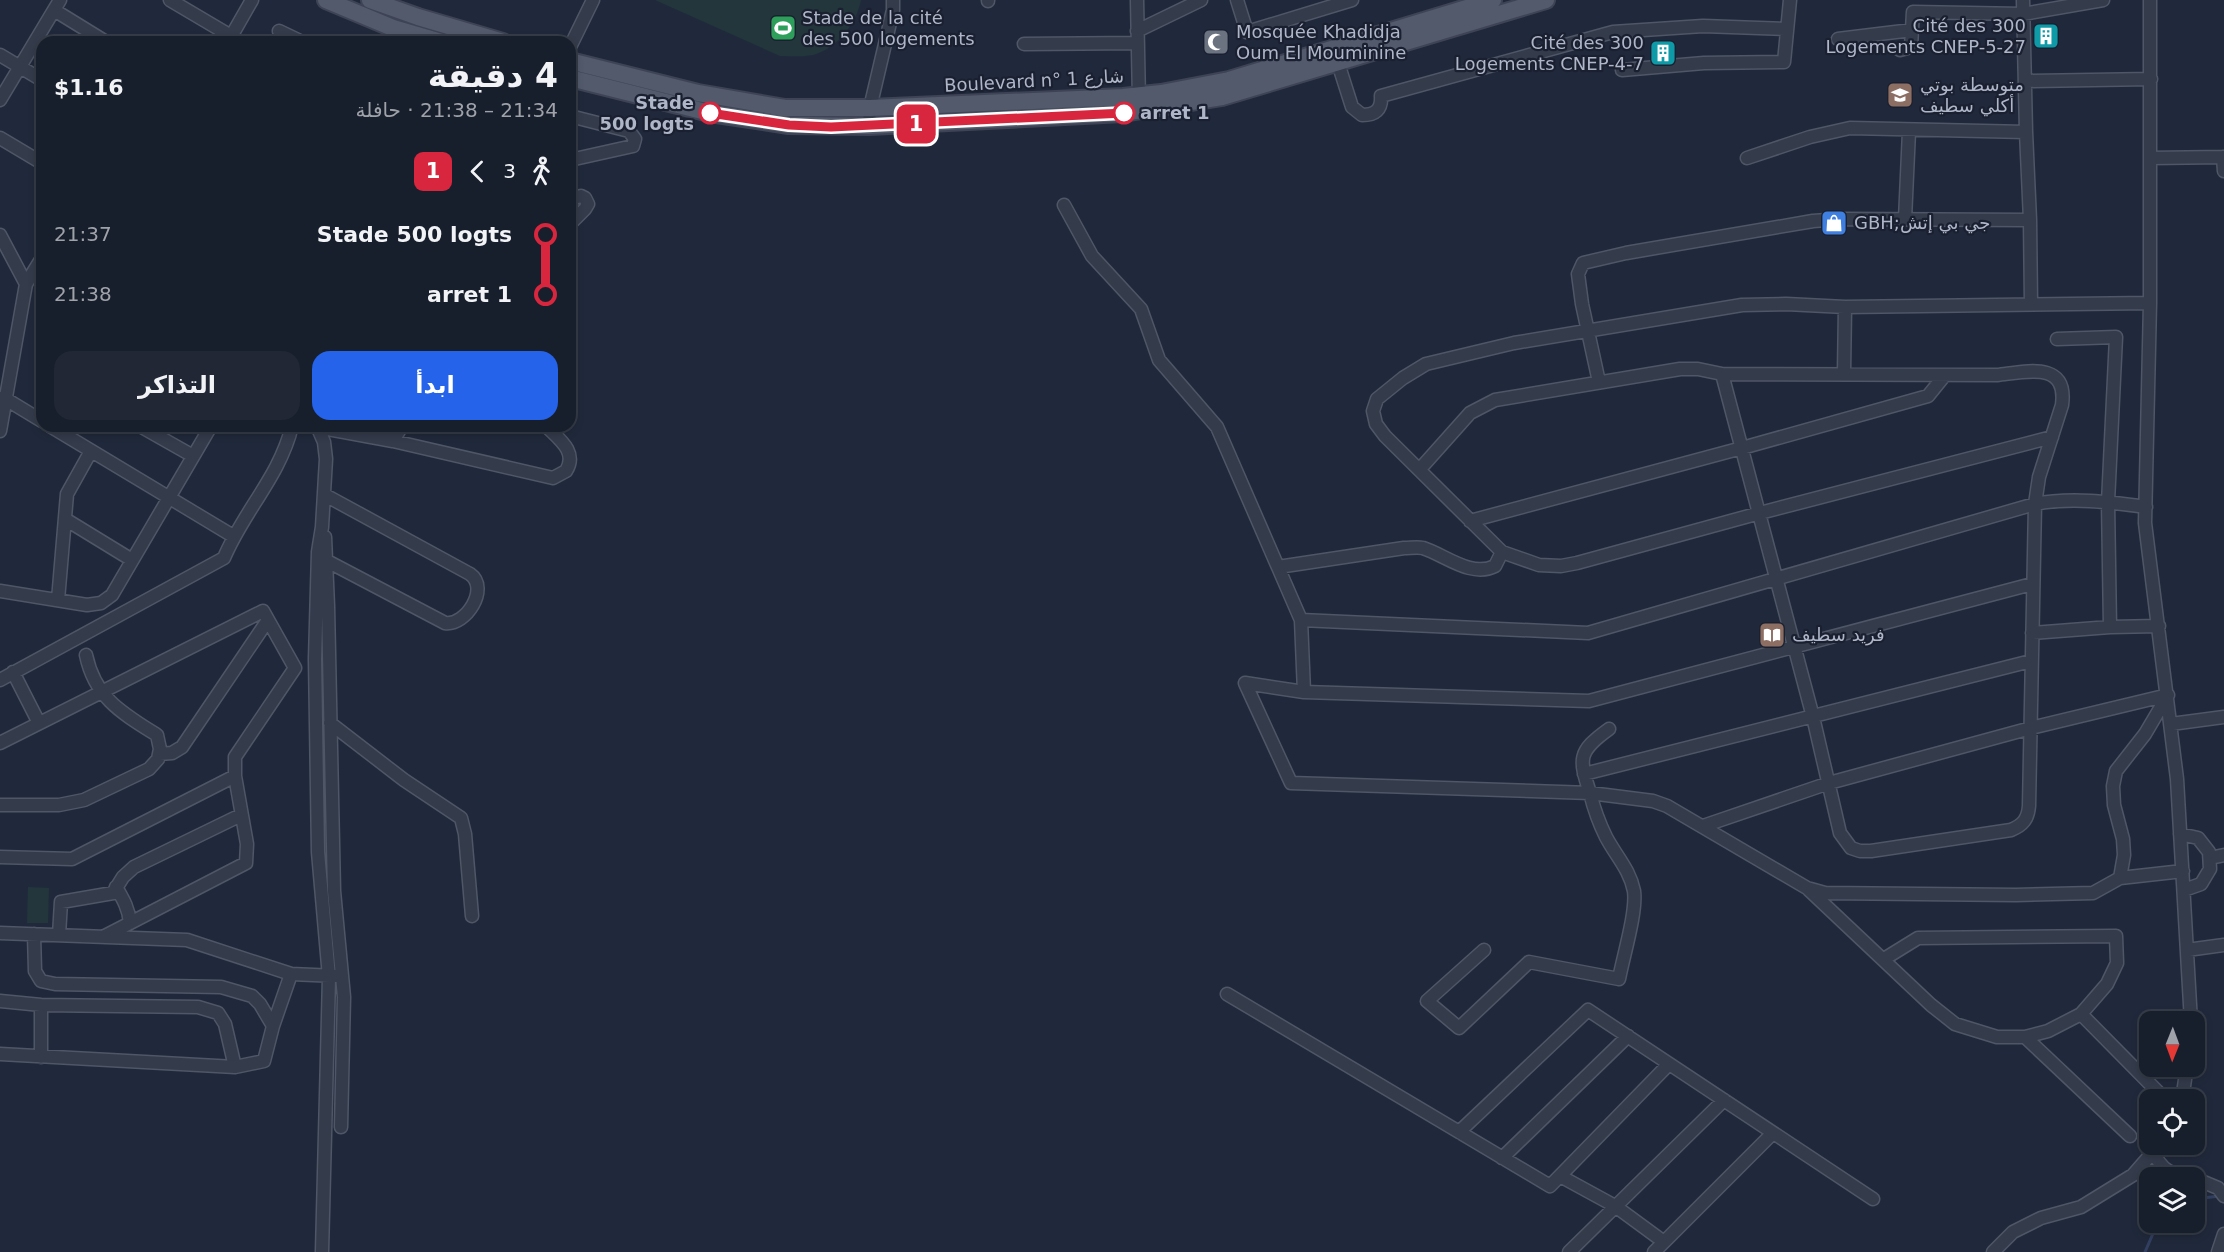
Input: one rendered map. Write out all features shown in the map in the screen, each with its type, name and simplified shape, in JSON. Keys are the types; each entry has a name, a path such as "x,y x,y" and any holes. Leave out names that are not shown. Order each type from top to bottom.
{"main road":[{"path":"326,0 393,28 420,36"},
{"path":"370,0 418,17 461,36"},
{"name":"Boulevard n° شارع 1","path":"576,62 698,93 785,108 1139,103 1229,80 1493,0"},
{"name":"Boulevard n° شارع 1","path":"576,80 751,121 789,125 869,126 1222,97 1546,0"}],"street":[{"path":"170,0 227,36"},
{"path":"235,36 252,0"},
{"path":"575,36 593,0"},
{"path":"869,126 870,108 893,10 893,0"},
{"path":"1137,0 1139,103"},
{"path":"1024,44 1138,37 1201,0"},
{"path":"1240,1 1247,32 1352,0"},
{"path":"1622,70 1704,63 1784,62 1790,0"},
{"path":"2023,0 2031,304"},
{"path":"1900,50 1911,47 1913,6 2023,14 2103,0"},
{"path":"2150,0 2150,303 2145,523 2177,779 2190,1011"},
{"path":"38,36 57,5 98,36"},
{"path":"1338,63 1352,107 1362,115 1369,115 1379,109 1381,96 1613,32 1703,26 1787,29"},
{"path":"1838,39 1912,30"},
{"path":"279,31 289,36"},
{"path":"0,100 36,40"},
{"path":"0,55 36,76"},
{"path":"2025,81 2151,79"},
{"path":"576,118 629,132 635,139 633,146 576,159"},
{"path":"1747,158 1836,131 1850,129 2026,132"},
{"path":"1905,219 1909,131"},
{"path":"0,138 36,160"},
{"path":"2150,159 2224,157 2224,171"},
{"path":"576,197 585,198 588,204 576,218"},
{"path":"1064,205 1092,256 1141,309 1159,360 1217,427 1301,620 1304,692"},
{"path":"1599,382 1578,274 1583,263 1626,253 1813,221 1841,219 2030,220"},
{"path":"0,235 26,284"},
{"path":"0,430 2,398 26,284 36,268"},
{"path":"2052,437 1578,563 1539,565 1502,552 1385,436 1376,424 1373,411 1377,399 1426,364 1514,343 1742,305 1786,304 1845,307 2150,303"},
{"path":"1845,307 1845,373"},
{"path":"2057,339 2116,337 2108,501 2110,627"},
{"path":"1420,469 1470,413 1483,404 1506,397 1680,369 1698,369 1722,374 1997,375 2024,371 2051,374 2061,384 2064,392 2039,477 2035,504 2028,815 2024,822 2011,830 1860,851 1851,848 1840,832 1795,645 1722,374"},
{"path":"1470,521 1928,396 1945,375"},
{"path":"2,398 36,418"},
{"path":"68,432 91,451 233,536"},
{"path":"151,432 194,456"},
{"path":"0,591 87,605 101,603 112,595 208,432"},
{"path":"0,680 224,558 233,536 270,482 289,432"},
{"path":"319,432 326,451 325,495 318,552 315,660 317,807 318,852 328,977 322,1252"},
{"path":"347,432 553,478 566,471 570,456 566,446 552,432"},
{"path":"393,441 398,432"},
{"path":"57,600 68,494 91,451"},
{"path":"325,495 471,574 478,581 479,589 462,619 454,623 445,623 327,561"},
{"path":"1301,620 1588,633 2035,504 2050,501 2108,501 2146,507"},
{"path":"65,519 132,560"},
{"path":"322,527 327,561 334,891 345,1015 341,1127"},
{"path":"1278,567 1404,548 1422,548 1467,567 1484,569 1495,566 1502,552"},
{"path":"1884,959 1918,938 2116,936 2117,963 2107,984 2081,1014 2048,1031 2025,1037 1997,1037 1955,1023 1931,1005 1807,888 1703,826 1653,801 1590,793 1291,783 1245,683 1304,692 1589,701 1795,645 2032,585"},
{"path":"3,743 262,611 295,668"},
{"path":"159,754 172,753 182,747 268,620"},
{"path":"2032,633 2110,627 2159,627"},
{"path":"0,805 59,805 84,800 150,769 158,759 160,749 157,735 122,713 101,693 86,655"},
{"path":"103,937 246,863 247,844 235,776 236,757 295,668 329,657"},
{"path":"1584,774 2031,661"},
{"path":"13,672 39,723"},
{"path":"1703,826 1829,783 2031,728 2168,694"},
{"path":"2120,878 2124,855 2123,838 2114,805 2113,786 2116,771 2145,734 2168,694"},
{"path":"2171,724 2224,717"},
{"path":"330,723 405,780 461,818 465,834 472,916"},
{"path":"1484,950 1427,1001 1459,1028 1528,962 1619,979 1634,894 1626,869 1607,838 1596,813 1582,763 1585,751 1609,729"},
{"path":"0,857 72,859 235,776"},
{"path":"317,807 331,807"},
{"path":"59,935 61,902 113,893 123,877 134,867 241,814"},
{"path":"2180,834 2198,838 2209,852 2210,858 2210,869 2200,884 2184,891"},
{"path":"2210,858 2224,855"},
{"path":"1807,888 1825,893 2016,895 2093,893 2120,878 2183,871"},
{"path":"116,887 129,913 130,923"},
{"path":"0,933 187,940 291,974 343,976"},
{"path":"34,934 35,971 40,981 55,984 221,987 252,996 260,1004 273,1026"},
{"path":"2187,950 2224,945"},
{"path":"0,1054 235,1067 264,1061 291,974"},
{"path":"1227,994 1550,1186 1669,1064"},
{"path":"0,1001 41,1005 198,1007 218,1013 225,1024 235,1067"},
{"path":"41,1005 41,1057"},
{"path":"1459,1132 1588,1010 1873,1199"},
{"path":"2081,1014 2155,1089"},
{"path":"1502,1158 1628,1036"},
{"path":"2025,1037 2130,1136"},
{"path":"1569,1252 1724,1100"},
{"path":"1654,1252 1773,1133"},
{"path":"1993,1252 2013,1232 2041,1218 2080,1207 2133,1176 2149,1155"},
{"path":"1560,1176 1615,1206 1665,1242"},
{"path":"2205,1183 2218,1188 2224,1196"},
{"path":"2218,1252 2224,1234"}],"shaded area":[{"name":"Stade de la cité des 500 logements","path":"655,0 861,0 850,26 830,47 813,55 780,56"},
{"path":"28,887 49,888 48,923 27,923"}],"waterway":[{"path":"2205,1198 2220,1196"},
{"path":"2145,1252 2153,1233"}],"bus line":[{"name":"1","path":"710,113 751,121 831,127 1124,113"}],"place":[{"name":"Stade de la cité des 500 logements","path":"783,28"},
{"name":"Cité des 300 Logements CNEP-5-27","path":"2046,36"},
{"name":"Mosquée Khadidja Oum El Mouminine","path":"1216,42"},
{"name":"Cité des 300 Logements CNEP-4-7","path":"1663,53"},
{"name":"متوسطة بوتي أكلي سطيف","path":"1900,95"},
{"name":"Stade 500 logts","path":"710,113"},
{"name":"arret 1","path":"1124,113"},
{"name":"GBH;جي بي إتش","path":"1834,223"},
{"name":"فريد سطيف","path":"1772,635"}]}
